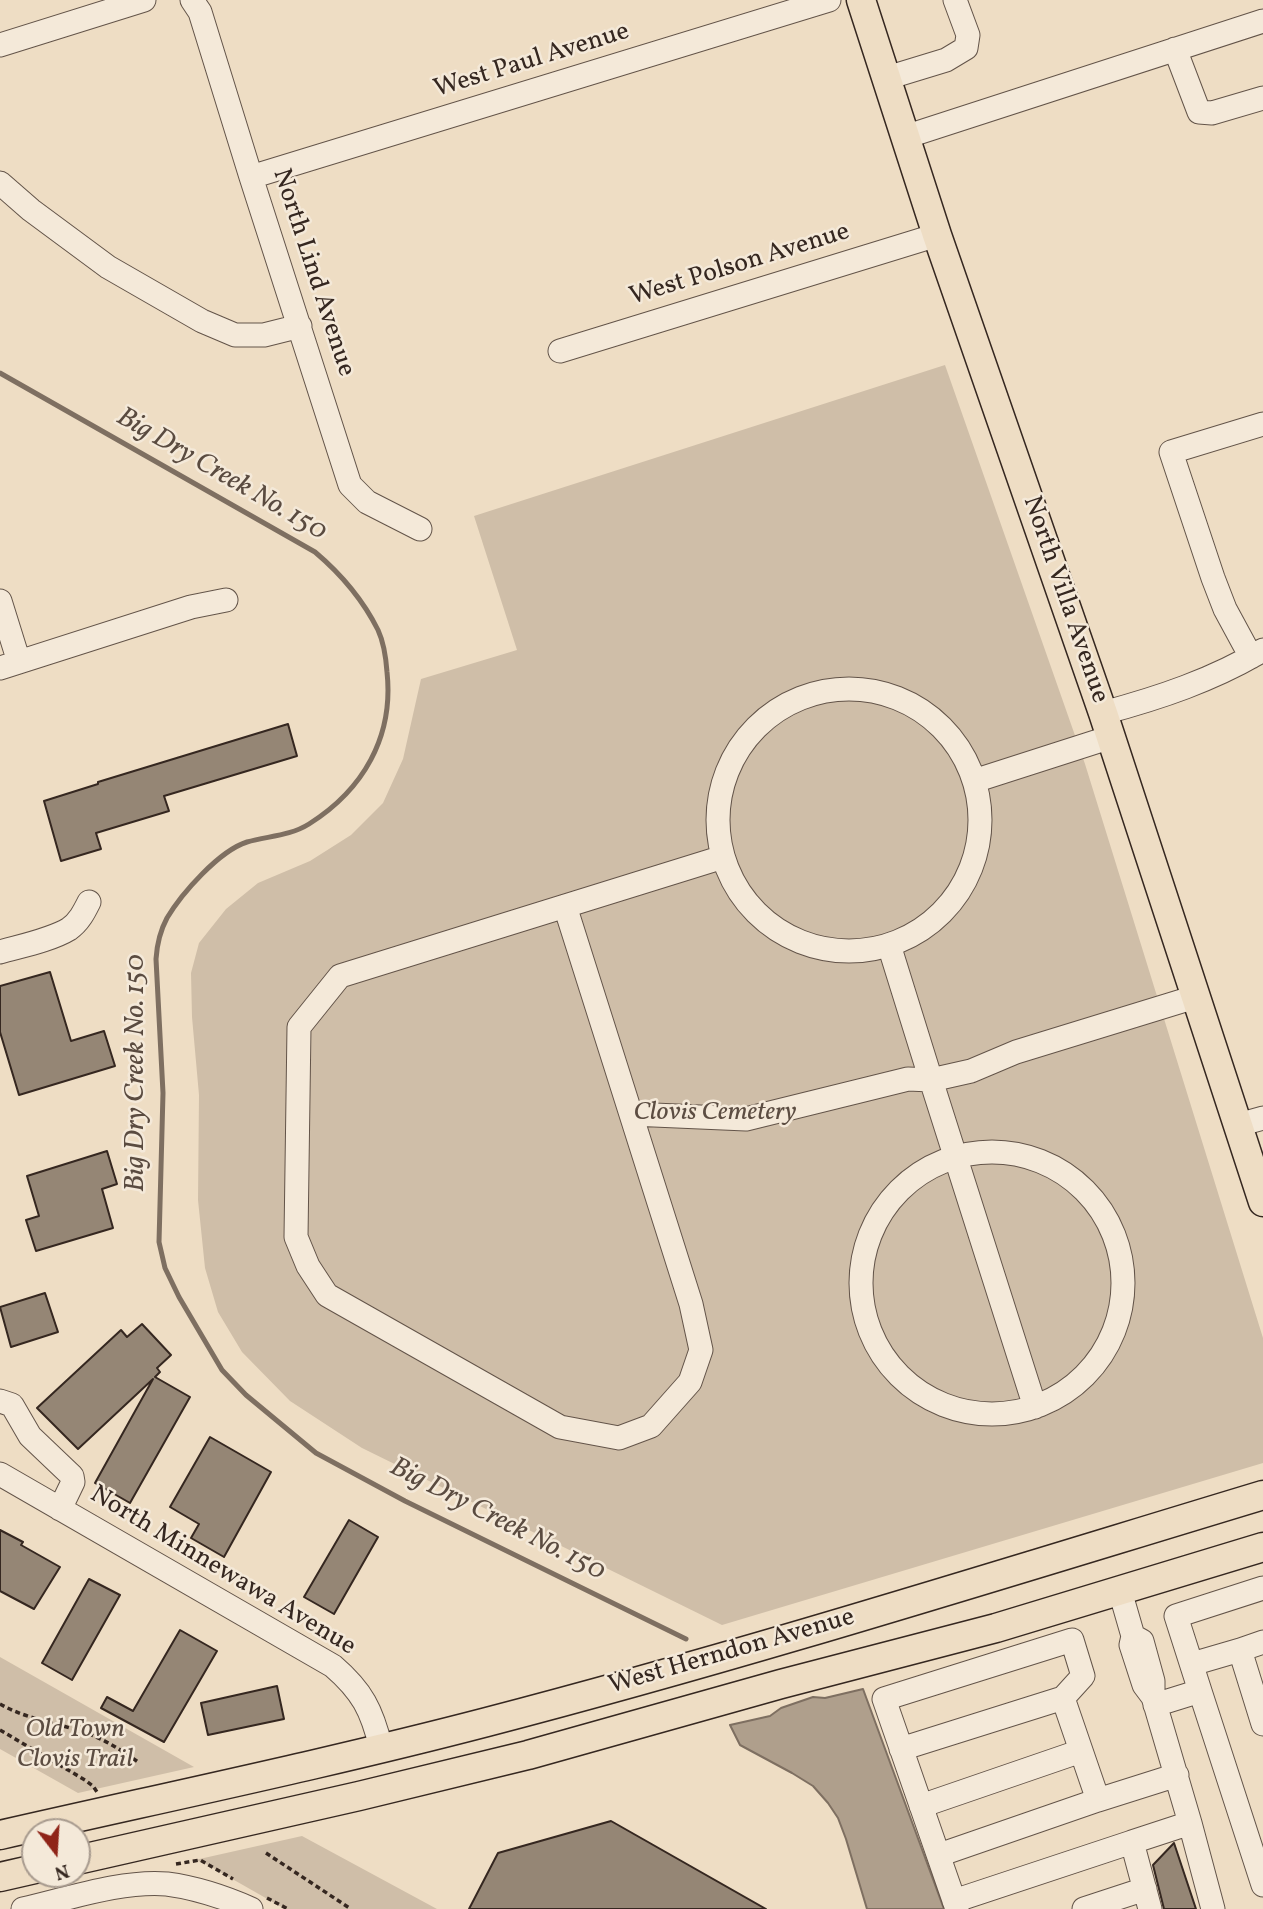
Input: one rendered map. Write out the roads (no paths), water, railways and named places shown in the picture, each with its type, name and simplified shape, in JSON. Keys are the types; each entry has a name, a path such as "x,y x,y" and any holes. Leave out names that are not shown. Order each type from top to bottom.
{"main road":[{"name":"North Villa Avenue","path":"861,0 937,235 1107,725 1195,998 1250,1121 1263,1202"},
{"name":"West Herndon Avenue","path":"0,1835 484,1723 688,1668 1263,1495"},
{"name":"West Herndon Avenue","path":"91,1857 528,1755 996,1628 1263,1547"},
{"path":"0,1877 21,1872"}],"street":[{"name":"North Lind Avenue","path":"192,0 200,12 350,485 367,502 420,529"},
{"name":"West Paul Avenue","path":"251,177 829,0"},
{"path":"887,78 946,60 966,48 968,35 955,0"},
{"path":"0,45 132,1"},
{"path":"905,137 1263,21"},
{"path":"1175,49 1199,112 1212,113 1263,98"},
{"path":"0,183 108,267 202,321 235,335 264,335 300,327"},
{"name":"West Polson Avenue","path":"560,351 937,235"},
{"path":"974,781 1107,725 1159,698 1257,654 1225,609 1171,452 1263,424"},
{"path":"0,601 10,665 191,607 226,600"},
{"path":"831,689 867,689 901,699 932,717 956,743 973,774 981,808 979,843 968,877 948,907 921,930 889,945 850,952 811,946 775,929 745,902 726,868 723,857 717,829 720,790 735,753 760,722 793,700 831,689"},
{"path":"565,906 691,1304 701,1350 690,1382 651,1426 619,1438 560,1427 327,1296 308,1266 296,1237 299,1027 340,976 565,906 723,857"},
{"path":"0,952 69,929 77,922 89,902"},
{"path":"889,945 1035,1407"},
{"path":"631,1114 747,1119 908,1079 931,1080 971,1071 1016,1052 1195,998"},
{"path":"992,1151 1029,1156 1062,1171 1091,1195 1111,1226 1122,1261 1123,1297 1114,1333 1095,1365 1068,1390 1035,1407 997,1414 959,1410 924,1396 894,1372 873,1340 861,1304 861,1266 871,1229 892,1197 920,1172 955,1156 992,1151"},
{"path":"6,1403 30,1436 72,1476 73,1482 60,1509"},
{"name":"North Minnewawa Avenue","path":"0,1474 333,1666 351,1681 364,1701 376,1723 381,1748"},
{"path":"1263,1588 1176,1616 1263,1885"},
{"path":"1120,1591 1133,1636 1131,1644 1144,1685 1154,1701 1177,1775 1213,1909"},
{"path":"901,1749 1063,1698 1083,1676 1072,1640 884,1699 901,1749 956,1905 1190,1823"},
{"path":"1192,1664 1263,1642"},
{"path":"1240,1650 1263,1724"},
{"path":"1154,1701 1200,1691"},
{"path":"1063,1698 1098,1800"},
{"path":"921,1806 1081,1751"},
{"path":"939,1855 1177,1775"},
{"path":"1084,1909 1147,1899 1132,1842"},
{"path":"36,1908 93,1901 115,1887 167,1884 220,1895 251,1909"}],"waterway":[{"name":"Big Dry Creek No. 150","path":"0,373 315,552 334,569 358,598 382,640 388,696 385,718 380,740 359,778 345,795 309,824 287,833 247,842 213,863 182,897 167,918 161,933 156,959 163,1093 159,1242 165,1268 179,1297 222,1370 246,1395 316,1453 405,1501 686,1639"}],"park label":[{"name":"Clovis Cemetery","path":"715,1114"},
{"name":"Old Town Clovis Trail","path":"75,1746"}]}
